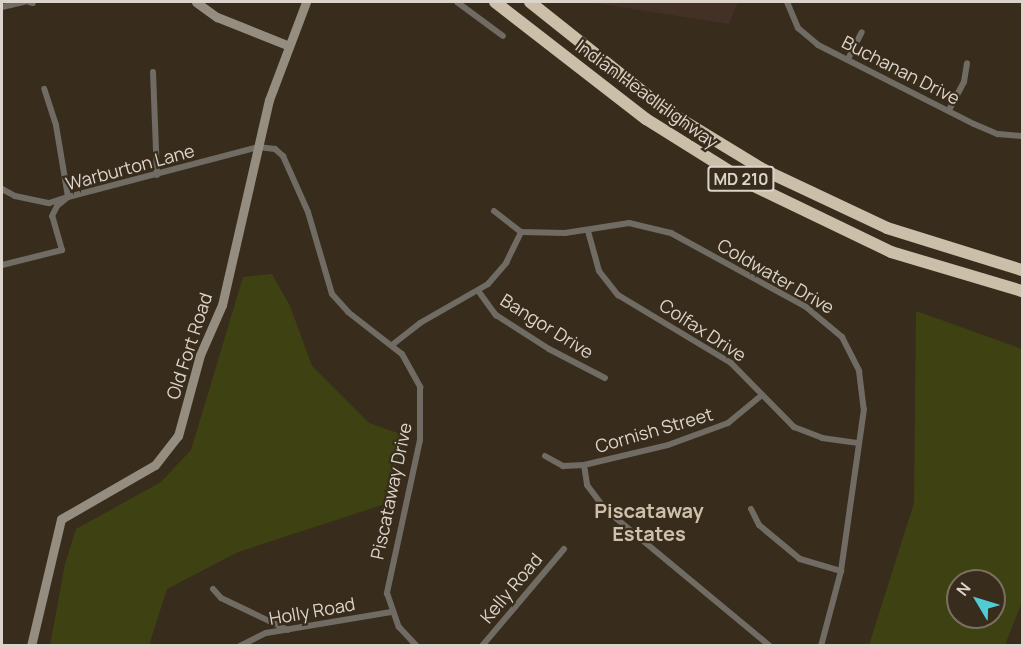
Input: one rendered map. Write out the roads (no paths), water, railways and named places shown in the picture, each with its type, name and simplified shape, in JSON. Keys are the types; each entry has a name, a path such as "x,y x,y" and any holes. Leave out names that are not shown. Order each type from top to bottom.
{"highway":[{"name":"Indian Head Highway","path":"495,2 646,119 736,176 891,252 1023,291"},
{"name":"Indian Head Highway","path":"530,2 667,111 764,170 887,228 1023,270"}],"main road":[{"path":"196,2 217,17 287,45"},
{"name":"Old Fort Road","path":"31,645 61,519 155,465 178,436 200,355 222,305 258,147 287,45 306,2"}],"street":[{"path":"2,7 24,2"},
{"path":"458,2 503,36"},
{"name":"Buchanan Drive","path":"787,2 792,19 804,35 998,134 1023,136"},
{"path":"848,59 862,32"},
{"path":"949,110 964,82 967,63"},
{"path":"153,72 157,175"},
{"path":"2,189 15,196 49,203 68,197 56,125 44,88"},
{"name":"Warburton Lane","path":"2,265 62,250 52,216 57,206 68,197 258,147"},
{"name":"Piscataway Drive","path":"258,147 275,149 288,164 308,212 332,294 348,312 392,345 414,370 423,406 420,440 388,580 391,612"},
{"path":"392,345 420,323 479,292 506,263 521,231 494,211"},
{"name":"Coldwater Drive","path":"521,231 588,231 629,223 671,233 829,322 848,346 859,371 864,409 842,571 820,645"},
{"name":"Colfax Drive","path":"588,231 599,271 618,295 718,354 782,417 802,431 859,443"},
{"name":"Bangor Drive","path":"479,292 496,315 549,349 605,378"},
{"name":"Cornish Street","path":"545,456 563,466 584,465 715,430 744,412 762,395"},
{"path":"584,465 587,485 606,510 770,645"},
{"path":"750,509 759,525 800,559 842,571"},
{"name":"Kelly Road","path":"482,645 564,549"},
{"path":"213,589 221,598 288,630"},
{"path":"391,612 417,645"},
{"name":"Holly Road","path":"240,645 266,633 391,612"}],"district":[{"name":"Piscataway Estates","path":"649,522"}]}
